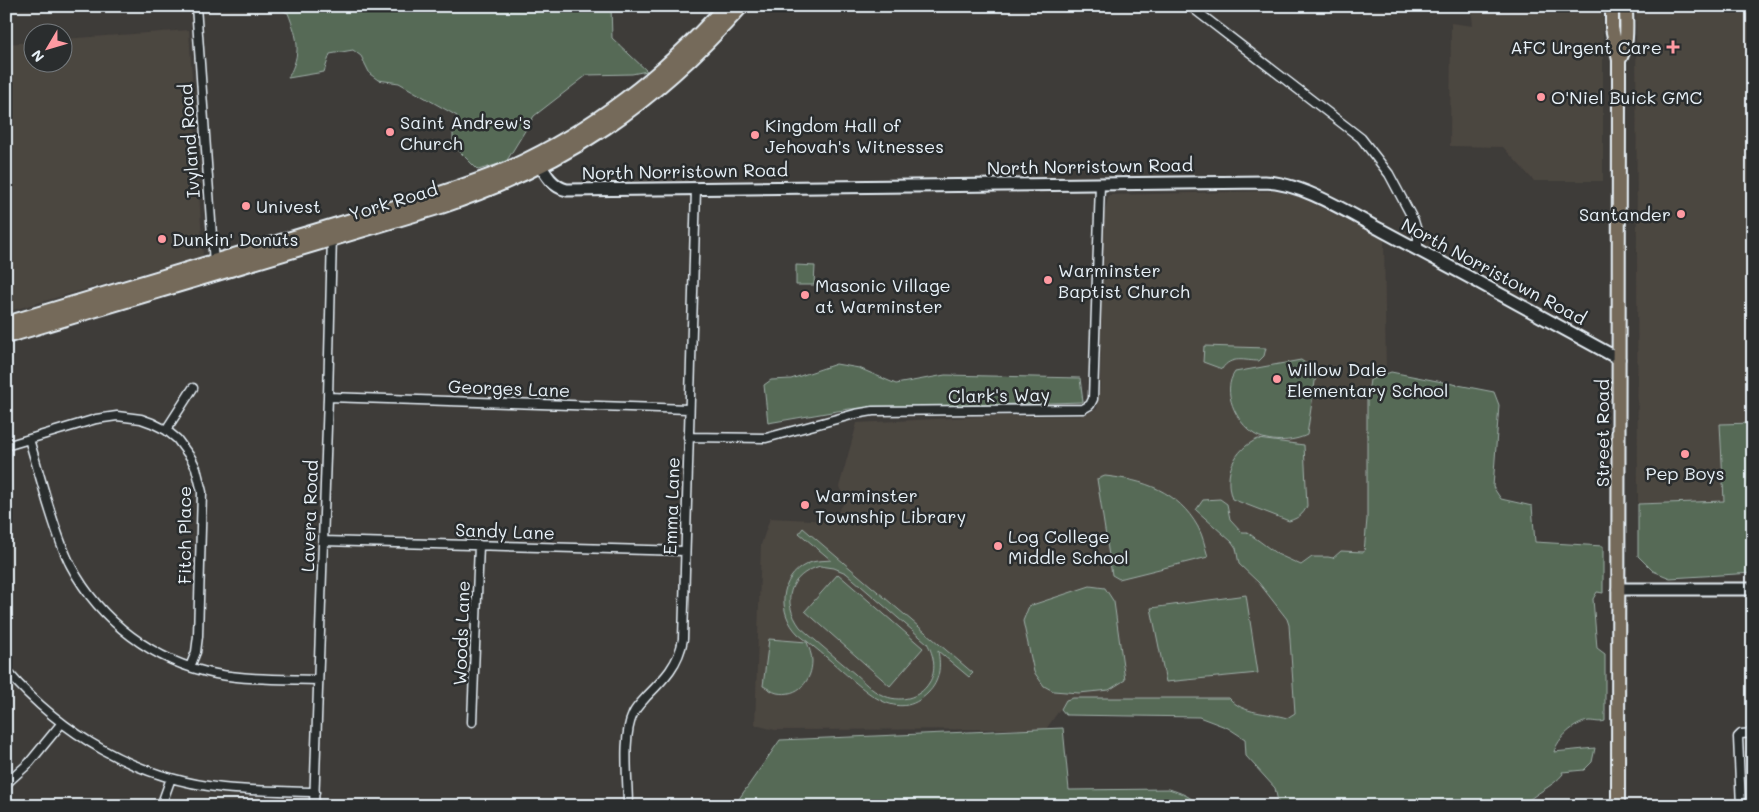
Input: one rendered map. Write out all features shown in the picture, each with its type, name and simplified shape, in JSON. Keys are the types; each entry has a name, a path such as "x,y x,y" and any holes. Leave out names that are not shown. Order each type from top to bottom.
{"highway":[{"name":"York Road","path":"6,336 215,268 491,189 538,161 594,135 641,103 696,54 735,7"},
{"name":"York Road","path":"6,324 215,268"}],"main road":[{"name":"Street Road","path":"1612,6 1613,38 1619,60 1618,806"},
{"name":"Street Road","path":"1619,60 1623,54 1626,35 1626,6"}],"street":[{"name":"Ivyland Road","path":"196,6 215,268"},
{"path":"1190,6 1361,138 1389,174 1414,221 1418,234 1418,249"},
{"name":"North Norristown Road","path":"538,161 555,185 567,190 1265,182 1284,184 1304,191 1418,249 1619,360"},
{"name":"Clark's Way","path":"688,437 766,438 873,411 1058,410 1088,408 1093,399 1100,184"},
{"name":"Emma Lane","path":"628,806 627,739 630,722 638,706 674,666 682,647 696,189"},
{"name":"Lavera Road","path":"314,806 332,233"},
{"path":"166,430 193,388"},
{"name":"Georges Lane","path":"328,397 689,409"},
{"name":"Fitch Place","path":"6,446 110,416 141,419 166,430 177,439 196,468 202,492 198,636 196,652 190,667"},
{"path":"29,439 61,545 89,595 111,620 132,637 159,654 190,667 215,674 237,677 318,680"},
{"name":"Sandy Lane","path":"323,541 685,551"},
{"name":"Woods Lane","path":"472,722 480,545"},
{"path":"1618,589 1753,589"},
{"path":"6,670 32,699 62,724 114,757 143,769 170,778 223,788 315,792"},
{"path":"6,784 29,763 62,724"},
{"path":"1741,806 1738,737 1741,734 1753,733"},
{"path":"161,806 170,778"}],"shaded area":[{"path":"1471,6 1603,6 1603,181 1534,181 1503,147 1450,146 1451,23 1473,26"},
{"path":"1636,6 1753,6 1753,426 1724,501 1638,504"},
{"path":"189,30 203,256 6,312 6,44 22,43 22,72 72,72 72,38"},
{"name":"Log College Middle School","path":"1275,191 1300,197 1384,239 1386,375 1370,381 1367,399 1367,519 1365,552 1338,554 1333,558 1312,557 1301,565 1277,554 1247,532 1242,532 1230,519 1230,514 1196,509 1232,542 1236,548 1239,564 1259,583 1287,619 1295,713 1287,718 1242,709 1229,698 1073,698 1066,701 1046,729 775,730 755,725 761,545 770,518 832,521 846,500 839,487 857,423 993,416 1080,416 1097,409 1100,385 1103,218 1109,195"}],"green space":[{"path":"272,6 611,6 612,38 647,71 632,74 587,75 534,116 506,162 478,170 453,145 453,131 457,116 399,83 378,80 370,74 361,56 353,50 330,54 324,72 288,78 297,53 296,38 288,13"},
{"path":"796,265 815,266 814,285 796,285"},
{"path":"1204,346 1266,348 1264,356 1259,361 1234,360 1222,369 1203,362"},
{"path":"1301,360 1316,375 1307,435 1295,439 1273,440 1254,434 1241,422 1232,406 1230,388 1235,372"},
{"path":"836,364 859,368 896,384 945,375 1080,378 1083,402 849,409 768,423 764,385 771,380 791,379"},
{"path":"1391,372 1494,392 1499,405 1493,487 1501,499 1532,506 1535,542 1603,546 1603,593 1597,592 1593,599 1597,648 1605,654 1605,721 1583,722 1572,728 1559,742 1554,752 1595,748 1592,762 1584,770 1562,772 1563,774 1559,779 1532,797 1523,806 1279,806 1275,788 1246,756 1245,739 1228,728 1199,717 1066,715 1061,709 1066,700 1073,698 1229,698 1242,707 1256,712 1287,718 1295,713 1287,619 1259,583 1239,564 1236,548 1232,542 1196,510 1203,500 1220,499 1227,504 1230,519 1242,532 1247,532 1277,554 1301,565 1312,557 1333,558 1341,551 1364,552 1367,519 1367,399 1370,380"},
{"path":"1753,423 1753,573 1670,578 1653,571 1638,556 1638,504 1724,501 1720,424"},
{"path":"1258,439 1304,445 1307,506 1302,514 1295,519 1289,521 1232,499 1229,480 1233,463 1243,449"},
{"path":"1105,476 1146,484 1159,489 1181,504 1198,527 1208,557 1119,579 1112,575 1097,479"},
{"path":"803,528 973,673 969,677 938,651 939,668 935,683 928,693 916,702 905,705 893,705 882,701 861,687 798,634 787,616 784,596 786,586 791,577 807,564 831,560 799,533","holes":["820,566 834,568 846,573 927,643 933,658 934,668 929,683 920,693 902,699 895,699 878,693 800,627 791,608 791,590 795,582 809,570"]},
{"path":"838,574 923,648 890,686 805,611"},
{"path":"1090,586 1105,588 1114,602 1125,680 1109,690 1079,693 1053,691 1044,686 1034,672 1023,621 1029,606"},
{"path":"1246,595 1258,673 1166,682 1151,608"},
{"path":"769,639 807,642 812,656 811,668 806,681 797,690 785,694 773,692 763,686"},
{"path":"1063,728 1069,790 1169,789 1189,797 1199,806 734,806 780,740"}],"place":[{"name":"AFC Urgent Care","path":"1673,47"},
{"name":"O'Niel Buick GMC","path":"1541,97"},
{"name":"Saint Andrew's Church","path":"390,132"},
{"name":"Kingdom Hall of Jehovah's Witnesses","path":"755,135"},
{"name":"Univest","path":"246,206"},
{"name":"Santander","path":"1681,214"},
{"name":"Dunkin' Donuts","path":"162,239"},
{"name":"Warminster Baptist Church","path":"1048,280"},
{"name":"Masonic Village at Warminster","path":"805,295"},
{"name":"Willow Dale Elementary School","path":"1277,379"},
{"name":"Pep Boys","path":"1685,454"},
{"name":"Warminster Township Library","path":"805,505"},
{"name":"Log College Middle School","path":"998,546"}]}
